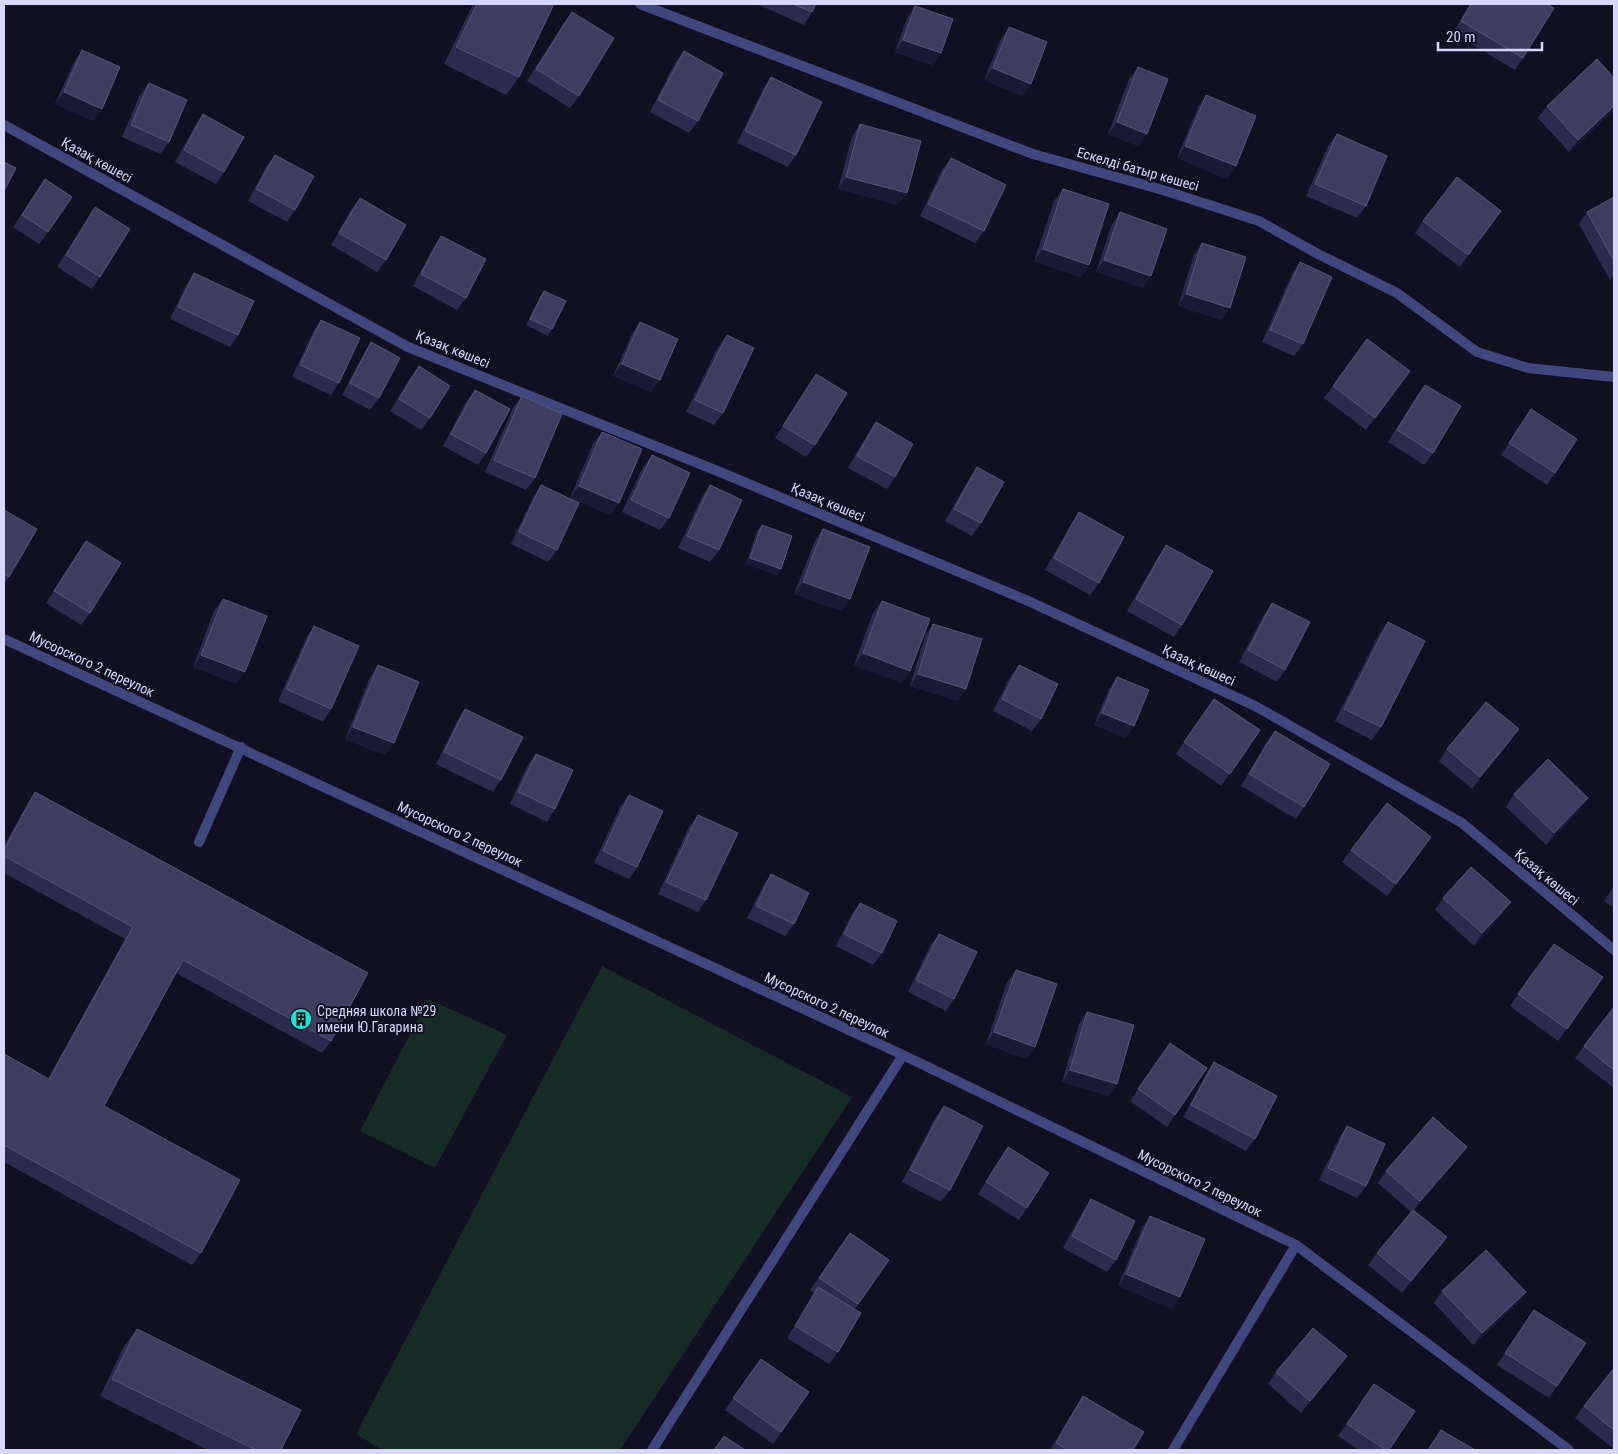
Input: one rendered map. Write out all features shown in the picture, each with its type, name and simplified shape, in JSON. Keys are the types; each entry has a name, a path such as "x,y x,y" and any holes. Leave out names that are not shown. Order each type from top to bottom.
{"street":[{"name":"Ескелді батыр көшесі","path":"640,4 1033,154 1163,190 1259,220 1318,254 1397,294 1477,352 1528,368 1614,377"},
{"name":"Қазақ көшесі","path":"4,125 408,347 711,468 1026,600 1255,706 1462,823 1614,950"},
{"name":"Мусорского 2 переулок","path":"4,639 903,1055 1296,1245 1569,1450"},
{"path":"199,842 241,748"},
{"path":"652,1450 903,1055"},
{"path":"1173,1450 1296,1245"}],"green space":[{"path":"602,966 852,1097 620,1450 382,1450 356,1434"},
{"path":"428,999 507,1035 435,1168 360,1131"}],"building":[{"path":"477,4 554,4 519,77 456,47"},
{"path":"793,4 816,4 812,12"},
{"path":"1471,4 1547,4 1554,8 1523,58 1461,21"},
{"path":"915,6 953,19 941,53 903,40"},
{"path":"572,12 614,38 579,96 536,69"},
{"path":"1009,27 1047,42 1031,84 993,68"},
{"path":"82,50 120,67 102,109 64,92"},
{"path":"684,51 723,73 698,121 658,100"},
{"path":"1597,59 1614,78 1614,106 1578,140 1547,106"},
{"path":"1138,67 1168,79 1147,134 1117,122"},
{"path":"771,77 822,102 796,155 745,131"},
{"path":"149,83 187,100 169,142 131,125"},
{"path":"1206,95 1256,116 1236,166 1185,146"},
{"path":"203,114 244,137 224,172 184,150"},
{"path":"860,124 921,141 907,193 846,177"},
{"path":"1337,134 1387,156 1366,206 1315,184"},
{"path":"275,155 314,176 295,210 256,189"},
{"path":"951,158 1006,185 984,231 928,204"},
{"path":"4,162 16,168 4,191"},
{"path":"1457,177 1501,211 1468,255 1423,221"},
{"path":"45,179 72,197 48,232 22,215"},
{"path":"1063,189 1109,204 1089,265 1043,249"},
{"path":"1614,197 1614,261 1587,212"},
{"path":"360,198 406,225 386,260 339,233"},
{"path":"95,207 130,229 100,277 66,255"},
{"path":"1120,212 1167,229 1151,276 1104,260"},
{"path":"441,236 486,259 466,298 421,274"},
{"path":"1202,243 1246,257 1230,308 1186,294"},
{"path":"1300,262 1332,277 1303,344 1270,330"},
{"path":"194,273 254,301 238,335 178,307"},
{"path":"544,291 566,301 552,329 530,319"},
{"path":"321,320 360,338 339,383 300,365"},
{"path":"640,322 678,339 660,380 622,364"},
{"path":"727,335 754,348 723,413 695,400"},
{"path":"1367,339 1410,371 1375,418 1333,386"},
{"path":"371,342 400,358 379,398 350,383"},
{"path":"419,366 450,386 430,418 399,399"},
{"path":"816,374 847,393 815,445 783,426"},
{"path":"1425,385 1461,406 1433,453 1397,430"},
{"path":"475,390 510,409 486,453 451,434"},
{"path":"522,396 562,414 535,478 494,460"},
{"path":"1531,409 1577,439 1555,473 1509,443"},
{"path":"876,422 913,444 895,477 857,456"},
{"path":"602,432 642,449 619,503 579,486"},
{"path":"652,455 690,473 669,518 631,500"},
{"path":"977,467 1004,482 981,523 954,509"},
{"path":"541,485 579,503 557,550 519,532"},
{"path":"710,485 742,500 719,550 687,536"},
{"path":"4,510 37,529 9,577 4,574"},
{"path":"1079,512 1124,537 1099,583 1054,558"},
{"path":"762,525 792,536 781,569 750,558"},
{"path":"823,529 870,547 850,599 803,582"},
{"path":"86,541 121,563 90,613 54,591"},
{"path":"1166,545 1213,571 1182,625 1136,599"},
{"path":"223,599 267,616 245,672 201,655"},
{"path":"882,601 930,619 910,671 863,653"},
{"path":"1272,603 1310,622 1285,670 1248,650"},
{"path":"1388,622 1425,641 1381,727 1344,709"},
{"path":"933,624 982,639 966,689 918,674"},
{"path":"314,626 359,646 331,709 286,689"},
{"path":"378,665 419,682 394,743 353,727"},
{"path":"1019,665 1058,684 1041,719 1002,699"},
{"path":"1117,677 1149,690 1134,726 1102,713"},
{"path":"1214,699 1260,730 1230,774 1184,742"},
{"path":"1486,702 1519,729 1480,777 1447,749"},
{"path":"465,709 523,737 501,780 444,752"},
{"path":"1275,731 1330,764 1304,807 1249,774"},
{"path":"536,754 573,770 555,809 518,792"},
{"path":"1548,759 1588,798 1554,833 1514,794"},
{"name":"Средняя школа №29 имени Ю.Гагарина","path":"35,792 368,973 331,1041 183,960 104,1106 240,1180 201,1253 4,1145 4,1054 49,1079 133,927 4,856 4,850"},
{"path":"629,795 663,811 637,867 603,851"},
{"path":"1387,803 1431,837 1396,884 1351,850"},
{"path":"698,815 738,833 706,900 666,882"},
{"path":"1471,867 1511,902 1482,933 1443,898"},
{"path":"771,874 809,893 794,924 756,906"},
{"path":"860,903 897,921 882,953 844,934"},
{"path":"939,934 977,952 954,999 916,980"},
{"path":"1554,944 1603,977 1567,1029 1518,994"},
{"path":"1016,970 1057,984 1035,1047 994,1032"},
{"path":"1614,1007 1614,1070 1584,1046"},
{"path":"1087,1012 1134,1025 1117,1084 1070,1070"},
{"path":"1170,1043 1207,1068 1175,1115 1138,1089"},
{"path":"1214,1062 1277,1096 1255,1139 1191,1105"},
{"path":"944,1106 983,1126 950,1190 910,1170"},
{"path":"1433,1117 1467,1147 1420,1201 1386,1171"},
{"path":"1347,1126 1385,1144 1366,1186 1328,1168"},
{"path":"1008,1147 1049,1173 1027,1208 986,1182"},
{"path":"1091,1199 1135,1221 1116,1260 1072,1236"},
{"path":"1413,1210 1447,1237 1411,1281 1377,1253"},
{"path":"1150,1216 1205,1239 1180,1297 1126,1274"},
{"path":"850,1233 889,1260 858,1304 819,1278"},
{"path":"1486,1250 1526,1292 1482,1333 1442,1291"},
{"path":"818,1287 861,1313 838,1352 795,1326"},
{"path":"1534,1310 1586,1343 1557,1386 1505,1353"},
{"path":"1313,1328 1347,1356 1310,1401 1276,1372"},
{"path":"137,1329 301,1410 281,1450 256,1450 112,1379"},
{"path":"761,1359 809,1392 781,1432 733,1398"},
{"path":"1614,1368 1614,1430 1584,1406"},
{"path":"1374,1384 1415,1411 1389,1450 1386,1450 1347,1424"},
{"path":"1083,1396 1144,1432 1133,1450 1068,1450 1056,1443"},
{"path":"1441,1430 1475,1450 1428,1450"},
{"path":"724,1436 745,1450 714,1450"}],"place":[{"name":"Средняя школа №29 имени Ю.Гагарина","path":"301,1019"}]}
